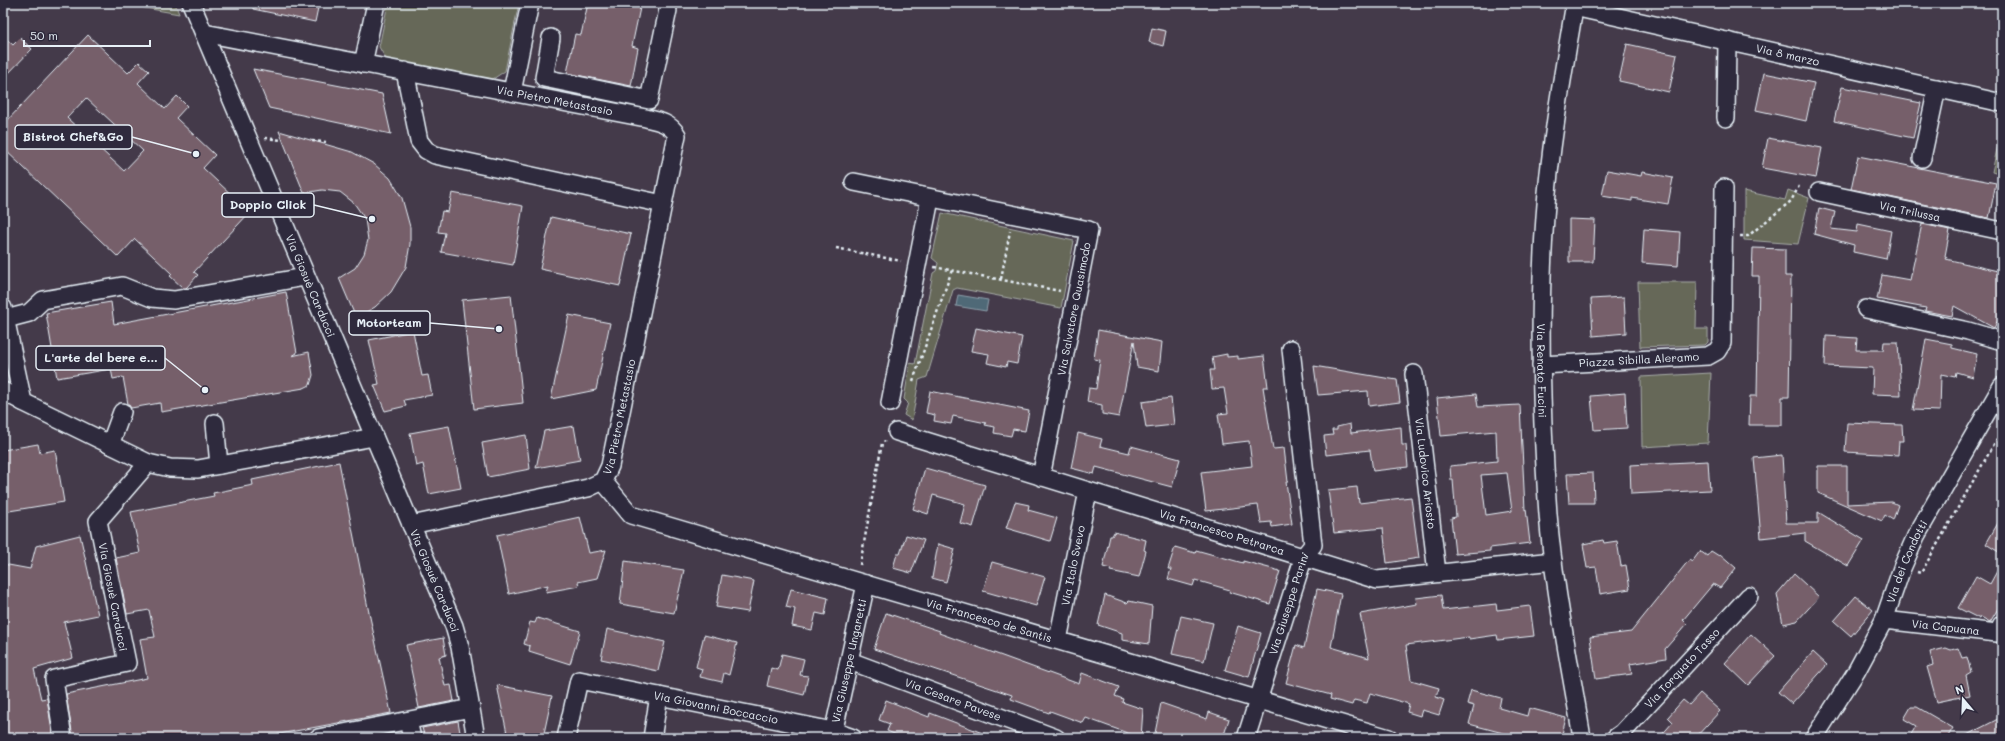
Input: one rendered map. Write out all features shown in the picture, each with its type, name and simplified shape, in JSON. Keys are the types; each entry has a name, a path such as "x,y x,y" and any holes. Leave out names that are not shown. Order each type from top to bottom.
{"street":[{"name":"Via Giosuè Carducci","path":"191,3 305,277 458,637 476,738"},
{"path":"363,64 376,3"},
{"path":"512,92 530,3"},
{"name":"Via 8 marzo","path":"1574,5 2002,103"},
{"name":"Via Renato Fucini","path":"1574,5 1556,120 1547,194 1543,254 1540,366 1548,515 1553,561 1582,738"},
{"path":"645,118 668,10"},
{"name":"Via Pietro Metastasio","path":"204,33 664,122 673,128 677,135 610,466 603,481 588,488 411,525"},
{"path":"551,38 544,78 649,100"},
{"path":"1726,118 1727,41"},
{"path":"405,71 419,141 426,150 435,155 663,204"},
{"path":"1922,158 1937,88"},
{"name":"Via Salvatore Quasimodo","path":"854,182 930,199 1089,230 1041,477"},
{"name":"Piazza Sibilla Aleramo","path":"1540,366 1708,356 1717,351 1722,343 1724,188"},
{"name":"Via Trilussa","path":"1819,192 2002,231"},
{"path":"890,403 930,199"},
{"path":"24,402 4,314 29,313 43,300 122,286 152,298 174,300 305,277"},
{"path":"1866,309 1968,331 2002,341"},
{"name":"Via Giuseppe Parini","path":"1246,738 1260,699 1304,556 1312,545 1291,349"},
{"name":"Via Ludovico Ariosto","path":"1414,374 1437,573"},
{"name":"Via dei Condotti","path":"1814,738 1856,672 1884,620 1902,568 1916,536 2002,386"},
{"path":"3,391 110,445 160,467 188,469 219,465 374,437"},
{"path":"110,445 122,412"},
{"path":"215,423 219,465"},
{"name":"Via Francesco Petrarca","path":"897,432 1304,556 1377,580 1553,561"},
{"name":"Via Giosuè Carducci","path":"63,738 54,678 127,663 98,521 148,463"},
{"name":"Via Francesco de Santis","path":"603,481 631,515 1389,738"},
{"name":"Via Italo Svevo","path":"1058,640 1088,491"},
{"name":"Via Giuseppe Ungaretti","path":"833,735 850,661 861,582"},
{"name":"Via Torquato Tasso","path":"1615,738 1622,733 1749,596"},
{"name":"Via Capuana","path":"1884,620 1996,633 2002,624"},
{"name":"Via Cesare Pavese","path":"850,661 1056,738"},
{"name":"Via Giovanni Boccaccio","path":"566,738 578,680 853,738"},
{"path":"652,738 659,696"},
{"path":"324,737 471,708"},
{"path":"408,721 412,738"}],"path":[{"path":"312,141 326,142"},
{"path":"1724,234 1748,236 1791,201 1799,186"},
{"path":"1001,279 1013,215"},
{"path":"836,248 1077,294"},
{"path":"910,388 952,270"},
{"path":"1902,568 1921,573 2002,430"},
{"path":"861,582 882,443 897,432"}],"green space":[{"path":"117,3 175,3 179,14"},
{"path":"388,3 519,3 505,71 490,81 386,59 379,47"},
{"path":"2002,126 2002,175 1992,172"},
{"path":"1788,190 1809,198 1798,244 1744,240 1744,191 1785,200"},
{"path":"942,213 1074,241 1061,308 957,288 953,290 927,377 919,380 912,420 904,415 908,403 904,399 910,363 915,364 933,273 936,271 938,263 932,258"},
{"path":"1638,282 1697,282 1696,329 1708,329 1708,342 1705,345 1640,347"},
{"path":"1711,373 1708,443 1642,447 1641,377"}],"water":[{"path":"958,295 988,300 986,311 956,306"}],"building":[{"path":"253,3 319,3 315,22 253,9"},
{"path":"588,3 641,3 632,46 638,48 631,86 567,73 575,34 581,35"},
{"path":"1152,28 1166,31 1163,46 1149,42"},
{"path":"88,35 128,73 139,62 149,71 138,83 165,109 177,96 187,106 176,118 215,155 203,168 250,212 194,272 198,275 186,288 183,288 170,276 172,274 135,239 118,257 3,148 3,125","holes":["86,98 143,151 124,171 67,118"]},
{"path":"3,36 13,45 20,38 32,49 3,79"},
{"path":"1627,44 1677,55 1669,92 1619,81"},
{"path":"253,69 382,94 391,134 269,108"},
{"path":"1764,73 1814,83 1806,121 1756,110"},
{"path":"1842,87 1921,103 1913,138 1834,121"},
{"path":"279,131 352,152 374,164 390,178 402,198 410,227 410,244 406,267 391,292 375,307 356,318 339,278 355,268 364,254 368,240 365,219 354,203 340,192 322,190 304,193"},
{"path":"1768,138 1822,148 1816,178 1762,168"},
{"path":"1858,156 1996,183 1989,218 1851,189"},
{"path":"1607,170 1641,176 1642,172 1673,178 1668,204 1632,198 1632,201 1602,196"},
{"path":"452,193 523,206 513,265 441,252 445,233 438,232 442,211 448,212"},
{"path":"1819,208 1835,212 1831,229 1857,232 1858,224 1891,231 1886,259 1853,252 1854,245 1814,234"},
{"path":"551,217 631,234 620,286 540,269"},
{"path":"1569,219 1595,220 1593,262 1569,262"},
{"path":"1922,224 1950,230 1945,256 1947,257 1946,259 2002,272 2002,325 1997,322 1994,328 1954,306 1952,316 1925,311 1926,308 1877,299 1882,275 1910,280"},
{"path":"1644,229 1680,232 1678,266 1642,263"},
{"path":"1753,248 1785,249 1785,276 1791,276 1789,397 1782,397 1782,425 1749,425 1750,396 1757,396 1759,276 1752,276"},
{"path":"286,292 297,353 292,356 309,352 313,375 310,385 304,388 161,412 160,403 131,408 128,404 123,377 113,379 111,369 57,378 46,313 111,302 114,324"},
{"path":"511,295 523,403 474,409 462,300"},
{"path":"1624,297 1626,333 1593,336 1591,299"},
{"path":"569,315 610,323 596,390 551,399"},
{"path":"976,328 1022,337 1017,364 1007,362 1006,367 987,363 989,354 971,351"},
{"path":"1098,330 1162,342 1159,371 1137,367 1134,341 1119,417 1102,414 1102,405 1087,402 1089,388 1096,389 1100,360 1094,359"},
{"path":"413,331 422,376 428,375 432,395 404,400 406,406 385,411 374,385 379,384 369,340"},
{"path":"1826,336 1857,338 1856,350 1883,350 1884,342 1898,342 1901,395 1872,394 1873,368 1825,366"},
{"path":"1926,339 1952,344 1952,348 1977,354 1973,377 1956,372 1955,377 1941,374 1940,411 1913,410"},
{"path":"1227,354 1227,357 1238,356 1238,359 1264,356 1268,387 1263,387 1273,449 1284,448 1288,482 1286,482 1292,524 1272,527 1271,522 1261,523 1258,505 1206,511 1201,472 1252,466 1249,441 1222,444 1218,414 1228,413 1224,388 1212,389 1210,370 1214,370 1212,357"},
{"path":"1314,366 1397,380 1400,402 1369,406 1368,391 1318,395"},
{"path":"930,391 1029,411 1025,431 1013,429 1011,436 994,433 995,427 985,425 986,423 953,416 951,424 934,421 935,415 926,413"},
{"path":"1625,393 1627,428 1594,430 1591,396"},
{"path":"1476,394 1478,407 1520,405 1525,510 1526,509 1530,543 1490,548 1490,551 1455,554 1451,518 1456,517 1453,480 1451,480 1450,466 1497,461 1496,431 1441,436 1437,398","holes":["1507,473 1512,511 1486,515 1481,475"]},
{"path":"1171,398 1174,425 1146,428 1142,402"},
{"path":"1847,423 1902,425 1903,441 1899,441 1898,455 1845,452"},
{"path":"1350,424 1351,433 1401,427 1402,445 1406,445 1408,467 1373,471 1370,450 1326,455 1324,436 1333,435 1332,430 1337,430 1337,427"},
{"path":"449,426 461,488 429,494 423,464 416,466 410,433"},
{"path":"574,426 580,460 536,468 544,431"},
{"path":"1078,433 1102,439 1100,446 1129,453 1131,446 1180,459 1172,487 1096,467 1094,474 1071,468"},
{"path":"526,435 530,469 488,477 482,443"},
{"path":"38,444 40,453 55,450 64,502 3,512 3,450"},
{"path":"1782,455 1786,523 1818,523 1818,512 1864,540 1848,566 1805,541 1805,533 1761,538 1754,458"},
{"path":"1708,461 1710,490 1631,494 1630,465"},
{"path":"339,462 368,608 391,713 258,738 73,738 66,694 147,678 140,639 155,637 149,610 127,614 116,558 140,553 131,512 214,496 213,493 253,485 252,480"},
{"path":"1818,466 1847,466 1847,504 1892,502 1898,505 1893,520 1885,515 1882,521 1818,493"},
{"path":"925,468 985,485 973,527 960,523 965,504 933,495 928,514 913,509"},
{"path":"1593,473 1594,503 1569,503 1567,474"},
{"path":"1357,487 1359,503 1411,497 1419,558 1387,563 1383,528 1334,533 1328,490"},
{"path":"1015,502 1029,505 1028,510 1057,518 1050,541 1006,528"},
{"path":"2002,516 2002,554 1986,544"},
{"path":"580,517 589,553 606,550 597,578 578,582 579,586 546,592 548,585 509,594 497,535"},
{"path":"1114,532 1146,540 1144,550 1146,551 1139,577 1110,571 1111,569 1103,567 1110,536 1112,536"},
{"path":"80,535 98,615 64,622 73,658 34,669 41,699 47,698 53,738 3,738 3,564 30,569 36,546"},
{"path":"906,535 924,540 911,573 893,568 897,554 900,554"},
{"path":"1603,540 1604,543 1617,541 1621,566 1626,565 1630,589 1600,594 1596,567 1587,568 1583,544"},
{"path":"938,544 955,549 946,582 932,578"},
{"path":"1175,547 1195,553 1196,550 1243,563 1243,561 1280,571 1270,604 1195,580 1193,586 1168,579 1171,569 1168,569"},
{"path":"1700,551 1707,556 1711,551 1719,556 1720,554 1736,568 1720,588 1713,584 1683,620 1687,624 1665,649 1666,658 1630,664 1632,674 1596,679 1590,637 1631,632 1689,560 1692,562"},
{"path":"625,561 684,570 674,613 620,604"},
{"path":"992,562 1045,577 1036,606 983,591"},
{"path":"2002,562 2002,602 1990,622 1981,617 1980,619 1958,608 1976,576 1990,584"},
{"path":"1794,574 1819,597 1797,621 1783,624 1777,594"},
{"path":"722,575 754,581 748,612 716,607"},
{"path":"791,589 828,598 825,615 816,613 812,630 792,626 795,609 786,607"},
{"path":"1317,589 1341,594 1331,647 1369,658 1360,614 1417,604 1416,598 1441,595 1443,610 1496,604 1497,610 1530,606 1534,636 1498,640 1497,635 1406,645 1411,680 1439,688 1436,697 1444,700 1439,715 1422,710 1420,716 1407,712 1409,704 1370,693 1367,703 1354,700 1352,705 1330,699 1331,695 1286,683 1296,645 1304,648"},
{"path":"1105,595 1127,603 1129,601 1152,606 1149,644 1122,640 1122,633 1098,625"},
{"path":"1856,596 1873,610 1851,636 1834,621"},
{"path":"886,613 940,631 939,633 1079,684 1082,673 1119,687 1115,696 1123,699 1122,702 1143,709 1141,738 1086,718 1083,723 1050,711 1049,713 1011,699 1012,695 874,649"},
{"path":"1181,616 1213,623 1204,661 1172,654"},
{"path":"537,618 580,631 570,664 529,651 530,646 524,644 530,622 535,623"},
{"path":"1238,626 1261,633 1249,677 1225,670"},
{"path":"607,629 665,642 658,671 601,659"},
{"path":"1751,634 1775,656 1748,685 1725,663"},
{"path":"704,635 737,643 729,675 724,673 722,682 700,677 702,669 696,667"},
{"path":"443,638 446,655 439,657 445,686 451,685 454,701 419,708 406,645"},
{"path":"1946,648 1951,650 1958,648 1962,658 1967,657 1971,672 1966,675 1970,695 1937,702 1927,667 1933,665 1930,652"},
{"path":"1813,652 1827,665 1792,704 1778,692"},
{"path":"782,654 804,659 800,675 808,676 804,695 767,686 771,668 778,670"},
{"path":"497,685 552,696 543,738 508,738"},
{"path":"1471,690 1501,698 1499,708 1527,716 1529,708 1566,718 1561,738 1522,738 1469,724 1474,706 1467,704"},
{"path":"1700,693 1720,711 1695,738 1659,738 1673,722 1668,717 1683,700 1689,705"},
{"path":"886,700 929,717 930,713 993,738 904,738 887,731 890,724 879,720"},
{"path":"1161,703 1207,719 1209,712 1229,719 1223,738 1154,738"},
{"path":"1911,707 1917,707 1953,728 1947,738 1909,738 1916,726 1904,719"},
{"path":"1998,719 2002,727 2002,738 1961,738"},
{"path":"458,721 461,738 425,738 422,728"}],"place":[{"name":"Bistrot Chef&Go","path":"196,154"},
{"name":"Doppio Click","path":"372,219"},
{"name":"Motorteam","path":"499,329"},
{"name":"L'arte del bere e...","path":"205,390"}]}
